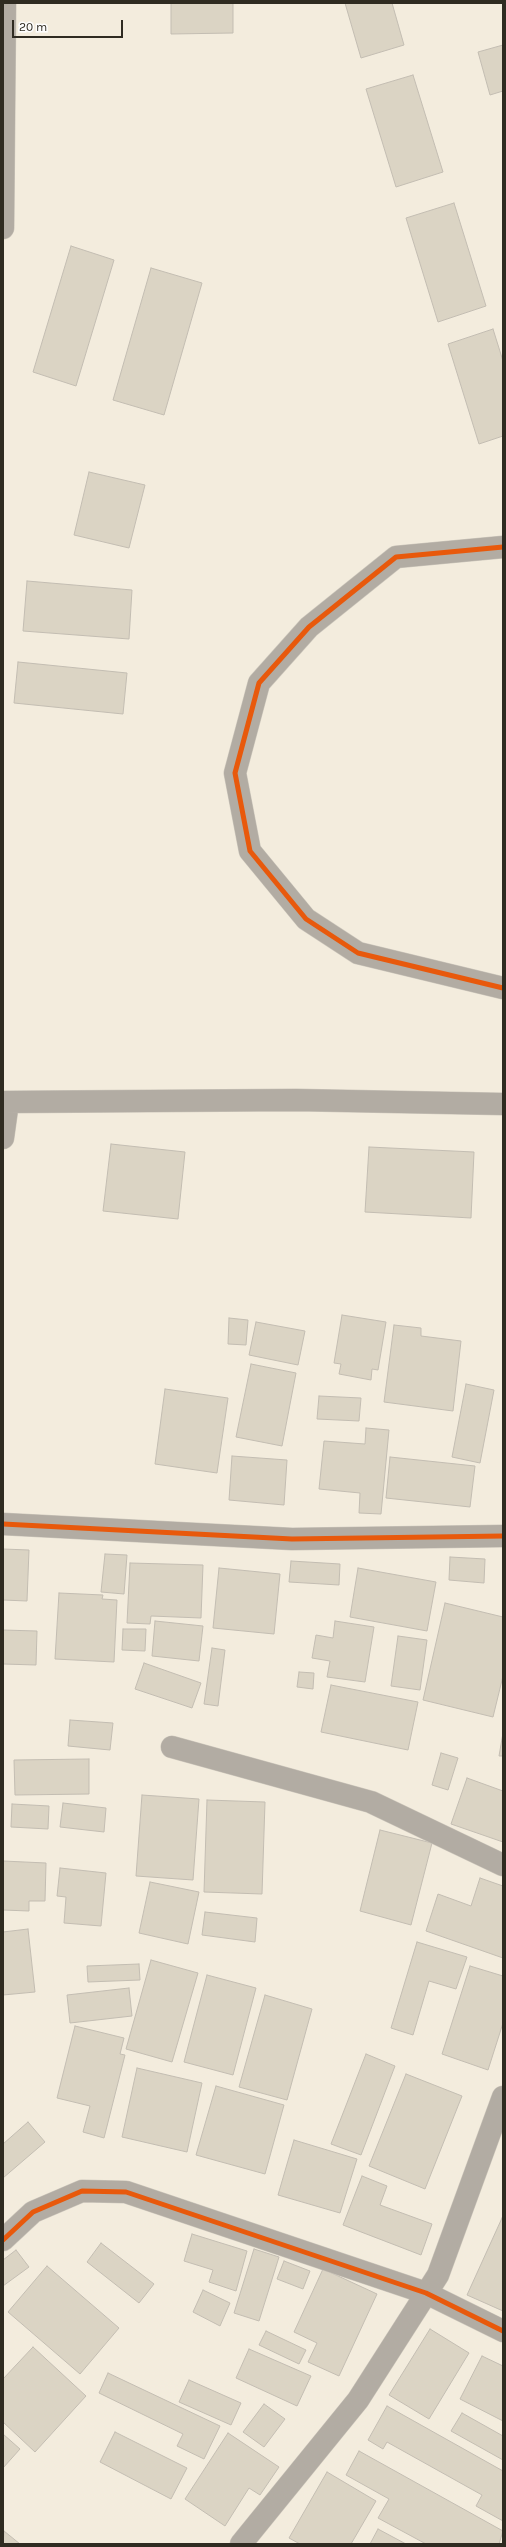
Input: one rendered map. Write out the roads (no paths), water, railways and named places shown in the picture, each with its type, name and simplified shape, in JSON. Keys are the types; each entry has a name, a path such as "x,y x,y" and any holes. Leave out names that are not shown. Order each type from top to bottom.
{"street":[{"path":"3,228 5,3"},
{"path":"503,547 396,557 309,627 259,683 235,773 250,851 306,919 358,954 503,988"},
{"path":"3,1138 6,1102 296,1100 503,1104"},
{"path":"3,1524 292,1539 503,1536"},
{"path":"172,1747 371,1802 503,1865"},
{"path":"241,2544 358,2400 438,2275 503,2097"},
{"path":"3,2240 32,2212 82,2190 126,2192 426,2293 503,2331"}]}
